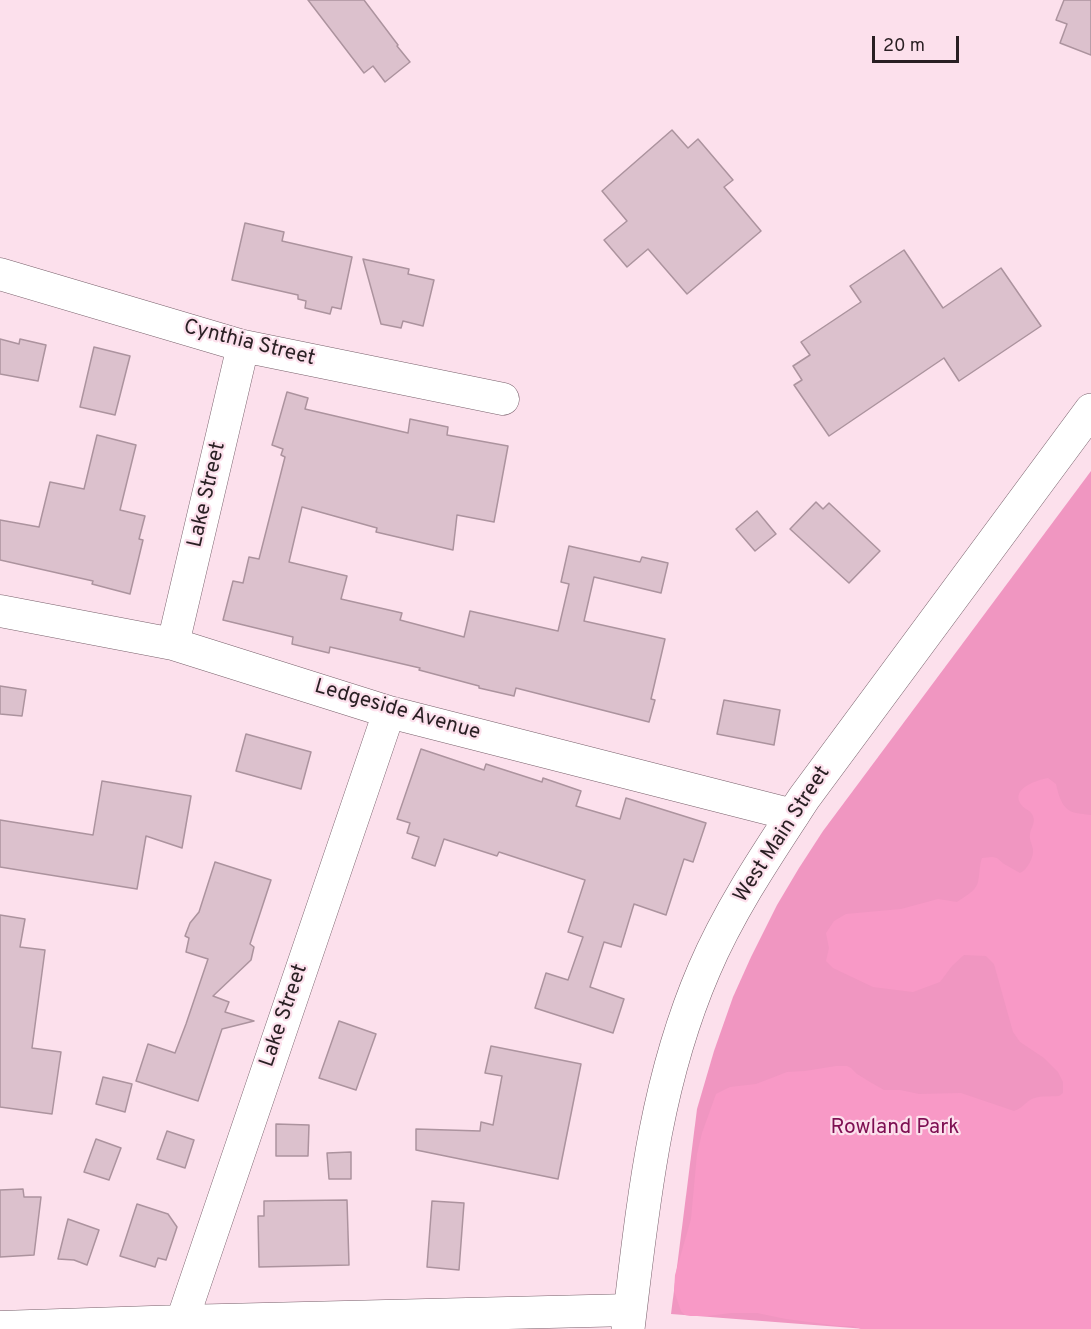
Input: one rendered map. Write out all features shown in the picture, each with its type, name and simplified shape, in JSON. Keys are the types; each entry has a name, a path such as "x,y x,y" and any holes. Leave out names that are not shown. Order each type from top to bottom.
{"main road":[{"name":"West Main Street","path":"629,1320 651,1149 663,1095 679,1037 704,970 731,915 804,798 1091,410"}],"street":[{"name":"Cynthia Street","path":"0,274 243,346 503,399"},
{"name":"Lake Street","path":"173,644 243,346"},
{"name":"Ledgeside Avenue","path":"0,611 173,644 389,712 793,815"},
{"name":"Lake Street","path":"182,1321 389,712"},
{"path":"0,1327 182,1321 629,1320"}],"green space":[{"name":"Rowland Park","path":"1091,471 1091,1329 866,1329 671,1314 697,1109 733,997 751,957 777,905 823,831"},
{"path":"1048,778 1056,784 1060,799 1067,809 1075,813 1091,815 1091,1329 861,1329 757,1313 685,1315 681,1311 674,1291 675,1275 691,1219 697,1154 716,1094 730,1087 756,1084 787,1072 836,1066 851,1068 884,1090 900,1090 919,1094 961,1093 1014,1111 1033,1098 1059,1096 1063,1093 1063,1082 1058,1072 1044,1058 1020,1042 1013,1032 994,964 986,956 964,955 940,982 913,992 873,987 833,968 826,961 829,948 826,933 834,921 846,914 901,909 938,899 957,902 977,885 982,858 997,858 1020,873 1023,871 1033,856 1030,833 1034,819 1031,812 1020,803 1019,793 1027,786"}],"building":[{"path":"308,0 364,0 410,62 385,82 373,66 364,73"},
{"path":"1064,0 1091,0 1091,55 1060,43 1067,24 1056,20"},
{"path":"672,130 688,148 698,139 733,180 724,187 761,231 687,294 648,249 627,267 604,240 627,221 602,191"},
{"path":"245,223 284,232 282,241 352,257 341,309 332,307 330,314 305,308 306,301 298,299 298,295 232,280"},
{"path":"904,250 943,308 1001,268 1041,326 959,381 944,358 829,436 794,385 802,380 793,366 810,355 801,342 861,302 850,286"},
{"path":"363,259 409,269 408,274 434,280 423,326 403,321 401,328 381,324"},
{"path":"0,339 19,344 20,339 46,345 38,381 0,374"},
{"path":"94,347 130,356 115,415 80,407"},
{"path":"287,392 308,398 305,409 408,433 410,419 448,427 447,435 508,446 494,522 457,515 453,550 376,532 377,528 302,507 289,562 347,576 341,599 402,613 400,620 464,637 470,611 558,631 569,584 561,582 569,546 640,562 642,557 668,563 661,593 594,577 584,621 665,639 651,699 655,700 649,722 516,688 514,696 479,688 479,686 419,670 420,668 330,647 329,653 292,644 293,637 223,620 233,581 243,583 249,557 259,559 285,457 281,455 283,449 272,445"},
{"path":"97,435 136,445 120,510 145,516 139,539 143,540 130,594 92,584 93,581 0,560 0,520 39,527 50,482 84,489"},
{"path":"816,502 823,509 829,503 880,551 849,583 790,529"},
{"path":"757,511 776,534 755,551 736,529"},
{"path":"0,686 26,690 22,716 0,714"},
{"path":"724,700 780,710 774,745 717,734"},
{"path":"246,734 311,752 301,789 236,771"},
{"path":"421,749 484,770 486,764 542,782 543,778 581,791 576,806 620,819 626,798 706,823 693,862 684,859 666,915 634,904 621,947 604,942 590,987 624,999 613,1033 535,1008 546,973 568,980 583,937 568,932 585,880 499,852 497,856 444,839 435,866 412,858 419,837 407,833 410,823 397,819"},
{"path":"102,781 191,796 182,848 146,836 137,889 0,867 0,820 93,835"},
{"path":"215,862 271,880 250,944 254,947 251,960 213,996 229,1002 225,1012 254,1021 222,1029 198,1101 136,1081 148,1044 175,1053 186,1024 208,959 186,952 189,938 185,936 190,923 199,912"},
{"path":"0,915 25,919 20,947 45,950 32,1048 61,1052 52,1114 0,1107"},
{"path":"339,1021 376,1034 356,1090 319,1078"},
{"path":"491,1046 581,1064 558,1179 416,1150 416,1129 480,1131 481,1122 493,1125 502,1076 485,1073"},
{"path":"103,1077 132,1084 125,1112 96,1104"},
{"path":"276,1124 309,1125 308,1156 276,1156"},
{"path":"167,1131 194,1140 185,1168 157,1159"},
{"path":"96,1139 121,1148 109,1180 84,1172"},
{"path":"351,1152 351,1179 329,1179 327,1153"},
{"path":"23,1189 24,1197 41,1197 34,1255 0,1257 0,1190"},
{"path":"347,1200 349,1265 259,1267 258,1216 264,1216 264,1201"},
{"path":"432,1201 464,1203 459,1270 427,1267"},
{"path":"137,1204 168,1214 177,1227 166,1260 158,1258 155,1267 120,1256"},
{"path":"68,1219 99,1230 87,1265 74,1260 58,1259"}]}
